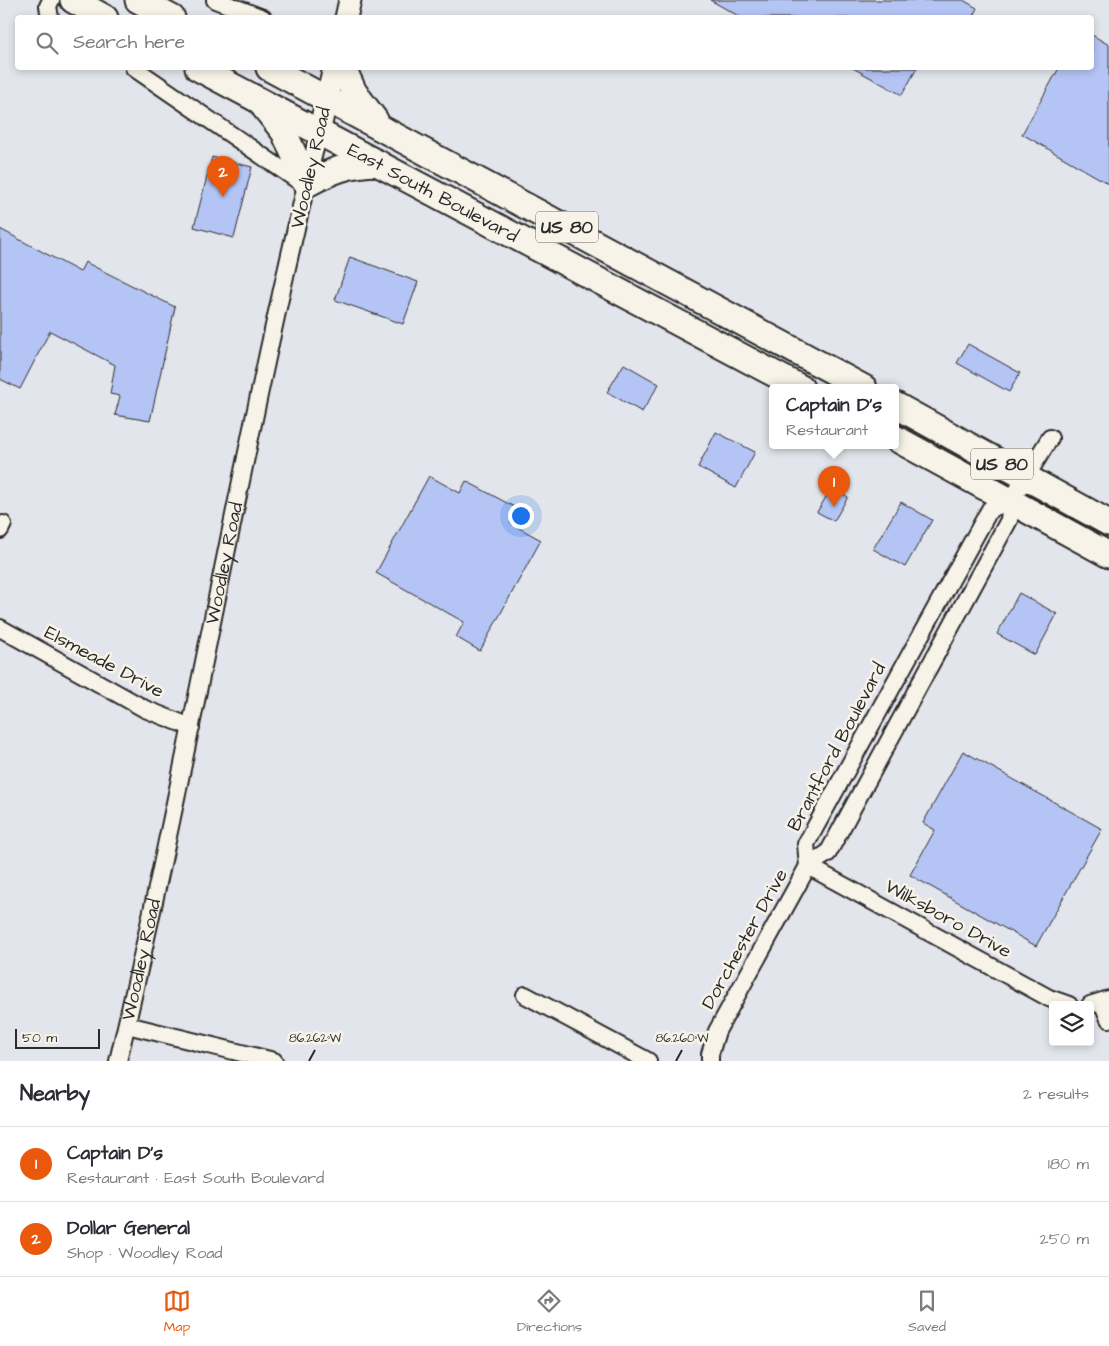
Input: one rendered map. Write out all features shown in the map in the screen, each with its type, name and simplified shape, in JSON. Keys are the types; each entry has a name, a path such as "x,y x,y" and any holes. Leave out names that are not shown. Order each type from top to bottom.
{"highway":[{"path":"73,0 100,15"},
{"path":"138,0 166,15"},
{"name":"East South Boulevard","path":"202,70 793,384"},
{"name":"East South Boulevard","path":"273,70 327,97 857,384"},
{"path":"344,70 358,98 380,126"},
{"path":"258,99 284,132 306,185 334,169 354,164 378,163"},
{"name":"US 80","path":"899,407 1109,523"},
{"name":"US 80","path":"899,440 1109,555"}],"main road":[{"path":"347,15 350,0"},
{"name":"Woodley Road","path":"318,132 334,70"}],"street":[{"path":"50,15 48,6 51,0"},
{"path":"215,0 255,15"},
{"path":"137,70 306,185"},
{"name":"Woodley Road","path":"118,1061 192,727 276,320 318,132"},
{"path":"808,866 828,853 1009,520 1011,501 1050,438"},
{"name":"Brantford Boulevard","path":"808,866 806,844 990,509 1011,501"},
{"name":"Elsmeade Drive","path":"0,628 145,709 192,727"},
{"name":"Wilksboro Drive","path":"808,866 1058,1001"},
{"name":"Dorchester Drive","path":"710,1061 710,1054 717,1031 808,866"},
{"path":"525,995 648,1061"},
{"path":"1100,1002 1109,1019"},
{"path":"127,1025 274,1061"}],"building":[{"path":"710,0 963,0 977,8 974,15 737,15"},
{"path":"1094,36 1109,45 1109,184 1022,134 1058,70 1094,70"},
{"path":"857,70 916,70 902,95"},
{"path":"212,157 252,167 234,238 194,227"},
{"path":"0,229 80,272 85,262 175,307 150,421 115,415 120,396 110,394 115,365 50,331 20,389 0,379"},
{"path":"350,257 418,282 403,324 335,300"},
{"path":"968,344 1020,373 1009,392 957,363"},
{"path":"624,364 659,384 642,412 607,392"},
{"path":"716,432 755,452 736,488 698,467"},
{"path":"429,476 460,493 466,481 518,509 510,523 541,540 480,651 456,637 464,622 376,573"},
{"path":"832,487 848,497 834,521 817,512"},
{"path":"901,502 932,520 905,567 873,549"},
{"path":"1019,593 1057,614 1035,655 997,634"},
{"path":"963,751 1102,829 1036,946 910,875 935,830 923,823"}],"place":[{"name":"Dollar General","path":"223,197"},
{"name":"Captain D's","path":"834,507"}]}
